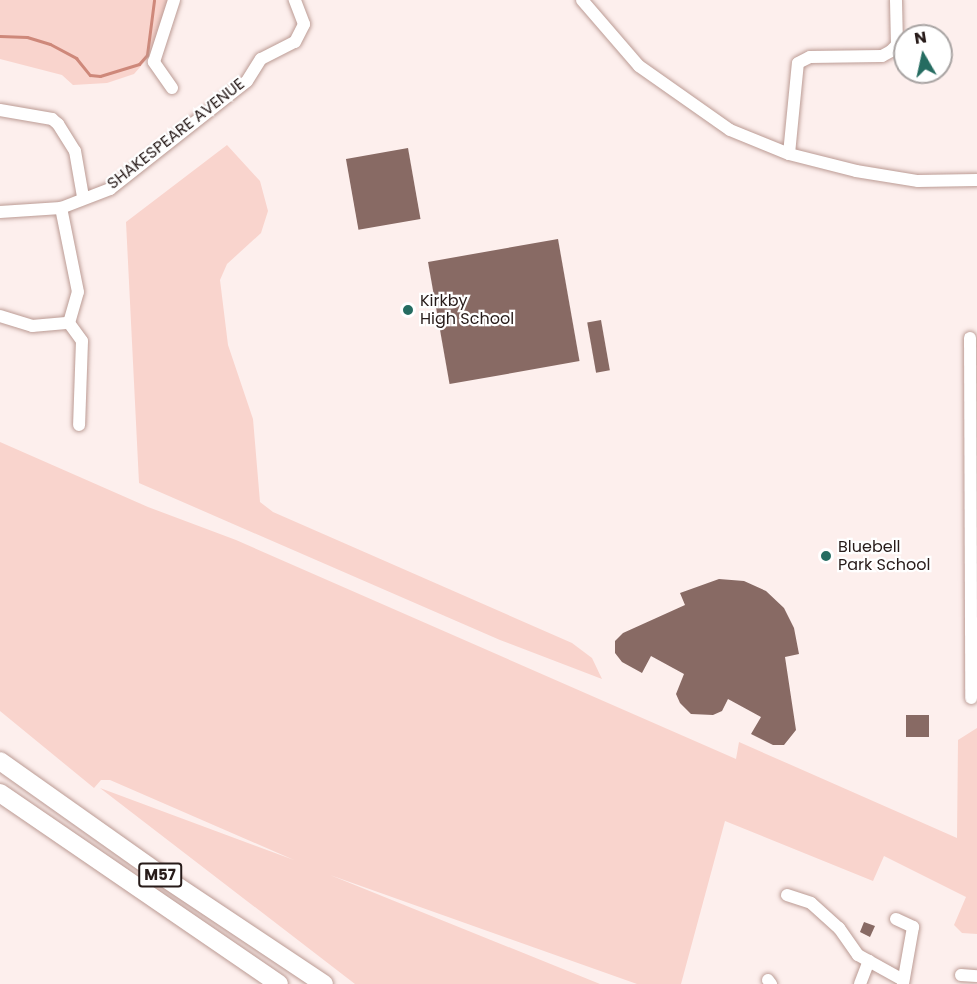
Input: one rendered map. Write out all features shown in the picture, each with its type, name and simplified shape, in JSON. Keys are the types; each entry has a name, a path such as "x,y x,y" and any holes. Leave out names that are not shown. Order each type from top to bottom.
{"highway":[{"name":"M57","path":"0,746 83,822"},
{"name":"M57","path":"0,761 83,822 324,984"},
{"name":"M57","path":"0,793 77,848 279,984"},
{"name":"M57","path":"0,807 77,848"}],"street":[{"path":"172,88 154,62 174,0"},
{"name":"SHAKESPEARE AVENUE","path":"0,212 61,208 83,197 110,189 247,81 261,59 295,42 304,24 295,0"},
{"path":"582,0 639,66 667,89 730,130 789,154 918,181 977,180"},
{"path":"789,154 798,63 810,57 882,56 891,51 897,45 896,0"},
{"path":"0,110 52,119 58,124 75,151 83,197"},
{"path":"61,208 78,292 69,323"},
{"path":"0,316 32,326 69,323"},
{"path":"69,323 82,341 79,425"},
{"path":"970,338 974,410 971,698"},
{"path":"787,895 811,903 838,928 858,955 903,982 909,968 913,927 896,920"},
{"path":"860,984 869,961"},
{"path":"961,975 977,976"}],"shaded area":[{"path":"0,0 176,0 169,34 134,74 107,83 73,85 62,75 0,59"},
{"path":"227,145 260,181 268,211 261,233 227,264 220,280 228,345 253,419 260,502 273,512 572,643 592,658 602,679 500,640 139,483 126,222"},
{"path":"0,442 148,507 236,540 736,759 739,742 957,838 958,740 977,728 977,934 962,933 954,925 966,897 884,856 873,881 725,821 681,984 637,984 330,875 600,984 355,984 100,788 294,860 110,780 101,780 94,788 0,711"}],"building":[{"path":"408,148 421,219 358,230 346,159"},
{"path":"558,239 580,361 450,384 428,262"},
{"path":"601,320 610,370 596,373 587,322"},
{"path":"719,579 744,581 766,591 784,608 794,628 799,654 785,657 796,730 784,745 773,745 751,734 761,717 728,699 722,711 713,715 691,714 680,703 676,694 684,674 651,656 642,673 622,662 615,653 615,641 623,633 685,605 680,593"},
{"path":"906,715 929,715 929,737 906,737"},
{"path":"864,922 875,926 870,937 860,932"}],"waterway":[{"path":"0,36 27,37 50,44 76,58 90,75 100,76 139,64 147,55 154,0"}],"place":[{"name":"Kirkby High School","path":"408,310"},
{"name":"Bluebell Park School","path":"826,556"}]}
